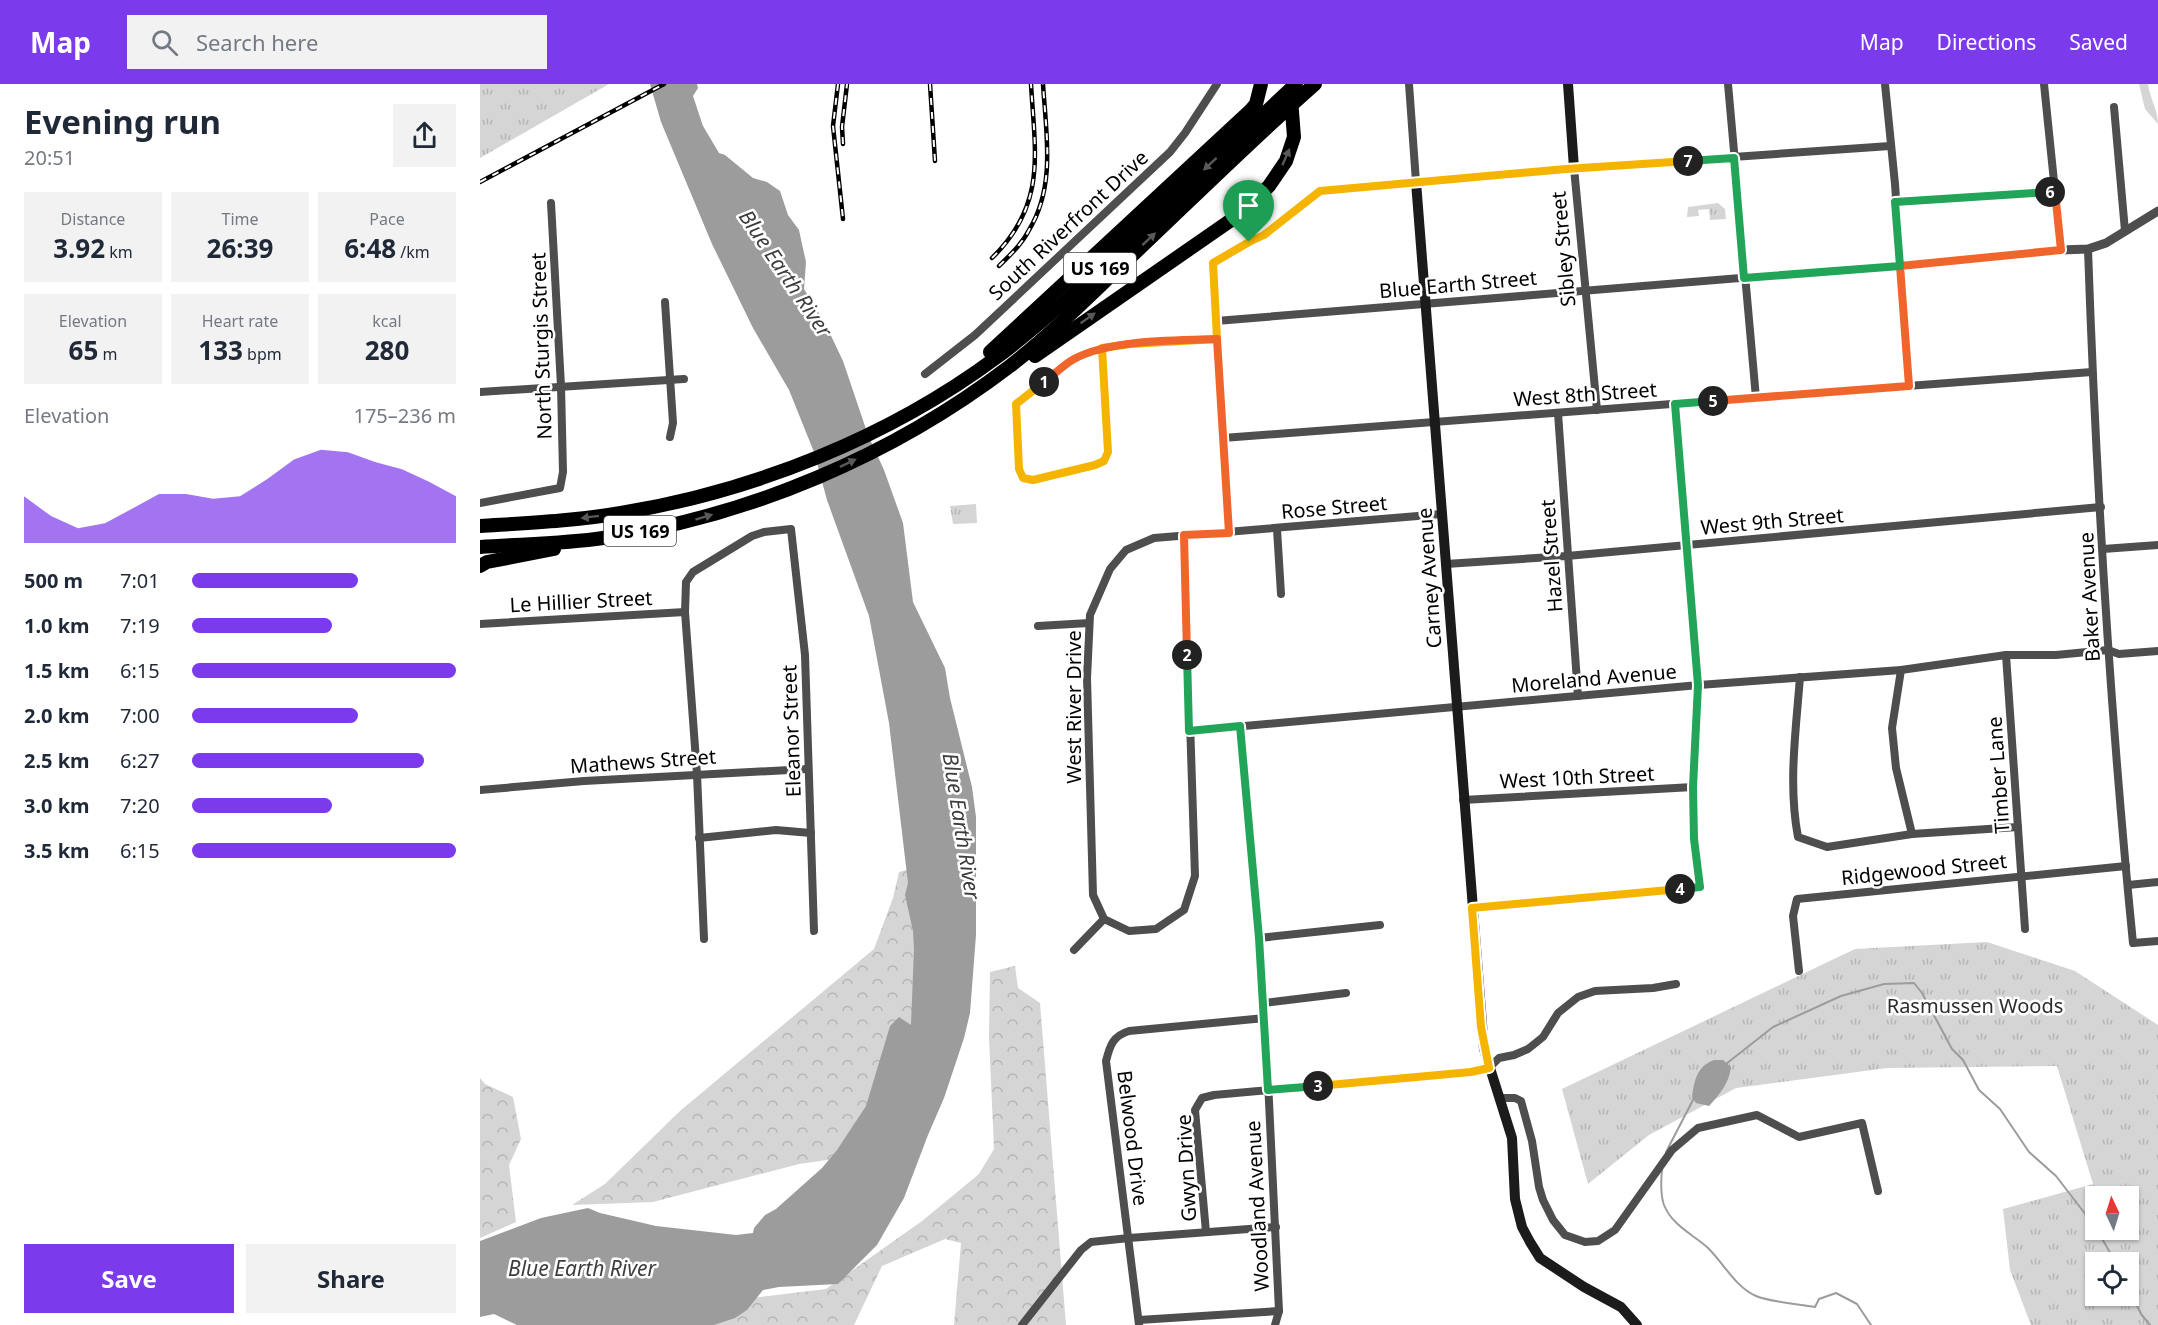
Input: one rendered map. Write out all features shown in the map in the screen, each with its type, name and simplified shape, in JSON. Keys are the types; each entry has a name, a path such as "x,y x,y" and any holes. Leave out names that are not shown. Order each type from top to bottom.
{"highway":[{"path":"969,396 1019,367 1237,216 1269,186 1286,161 1294,137 1288,84"},
{"name":"US 169","path":"481,526 573,519 660,506 732,488 829,452 917,409 997,357 1064,302 1299,90 1315,84"},
{"path":"939,396 1024,322 1241,119 1256,104 1260,86"},
{"name":"US 169","path":"480,547 601,538 693,520 795,487 880,448 926,423 969,396 1061,323 1270,116"},
{"path":"480,566 487,562 601,538"}],"main road":[{"name":"Sibley Street","path":"1568,84 1574,168"},
{"path":"1416,182 1574,168"},
{"name":"Carney Avenue","path":"1416,182 1481,1027 1489,1068 1512,1138 1515,1199 1518,1214 1530,1242 1539,1258 1584,1287 1621,1307 1637,1325"}],"street":[{"name":"South Riverfront Drive","path":"925,374 975,334 1170,152 1217,84"},
{"name":"Carney Avenue","path":"1408,84 1416,182"},
{"path":"1728,84 1756,398"},
{"path":"1885,84 1909,386"},
{"path":"2044,84 2061,250 2088,249 2106,243 2158,211"},
{"path":"2114,107 2126,231"},
{"path":"1574,168 1890,146"},
{"name":"Sibley Street","path":"1574,168 1597,410"},
{"path":"1229,533 1213,263 1264,235 1320,191 1416,182"},
{"path":"1895,202 2055,192"},
{"name":"North Sturgis Street","path":"480,503 560,488 563,472 561,386 551,203"},
{"name":"Baker Avenue","path":"2088,249 2092,372 2108,650 2133,943 2158,941"},
{"name":"Blue Earth Street","path":"1216,321 1900,266 2061,250"},
{"path":"665,302 673,423 670,437"},
{"path":"1102,348 1108,452 1104,461 1033,480 1023,478 1019,469 1016,404 1074,359 1102,348 1130,344 1217,339"},
{"name":"West 8th Street","path":"1223,438 2092,372"},
{"path":"480,392 684,379"},
{"path":"1472,908 1700,887 1694,839 1693,787 1698,685 1675,404"},
{"name":"Hazel Street","path":"1558,413 1578,696"},
{"name":"West 9th Street","path":"1446,564 1567,556 2101,507"},
{"name":"Rose Street","path":"1229,533 1442,514"},
{"name":"Eleanor Street","path":"685,612 686,582 693,572 752,536 764,532 791,529 806,655 814,931"},
{"path":"1277,529 1281,594"},
{"name":"West River Drive","path":"1104,919 1093,895 1087,678 1090,615 1110,569 1126,550 1154,538 1229,533"},
{"path":"1074,950 1104,919 1129,931 1156,929 1184,910 1194,876 1184,535"},
{"path":"2103,549 2158,545"},
{"path":"685,612 697,774 704,939"},
{"name":"Le Hillier Street","path":"480,624 685,612"},
{"path":"1038,626 1089,623"},
{"name":"Moreland Avenue","path":"1189,731 1698,685 1901,670 2006,655 2056,656 2108,650 2119,654 2158,651"},
{"name":"Timber Lane","path":"2006,655 2025,929"},
{"path":"1901,670 1892,728 1896,768 1912,834"},
{"path":"1800,677 1792,810 1798,837 1827,847 1912,834 2018,827"},
{"name":"Woodland Avenue","path":"1240,726 1265,1018 1279,1311 1275,1325"},
{"name":"Mathews Street","path":"480,790 697,774 808,769"},
{"name":"West 10th Street","path":"1463,800 1693,787"},
{"path":"699,838 776,830 811,833"},
{"name":"Ridgewood Street","path":"1799,971 1793,916 1797,899 2126,866"},
{"path":"2128,885 2158,882"},
{"path":"1259,938 1380,925"},
{"path":"1268,1090 1471,1072 1489,1068 1499,1058 1514,1055 1543,1037 1558,1013 1578,997 1595,991 1653,988 1676,984"},
{"path":"1264,1003 1346,993"},
{"name":"Belwood Drive","path":"1139,1323 1106,1061 1110,1044 1118,1034 1129,1031 1265,1018"},
{"name":"Gwyn Drive","path":"1206,1232 1195,1110 1202,1098 1268,1090"},
{"path":"1500,1098 1515,1098 1521,1101 1532,1141 1543,1200 1553,1220 1565,1235 1577,1241 1598,1241 1615,1230 1672,1150 1698,1128 1757,1115 1798,1137 1862,1123 1878,1191"},
{"path":"1022,1325 1081,1250 1091,1242 1276,1227"},
{"path":"1139,1323 1279,1311"}],"green space":[{"path":"480,84 609,84 480,158"},
{"path":"2139,84 2148,84 2158,124 2145,109"},
{"path":"1718,203 1725,209 1726,219 1710,220 1709,209 1698,210 1699,216 1687,217 1688,207"},
{"path":"976,504 977,523 953,524 950,506"},
{"path":"919,867 929,1005 855,1156 799,1164 653,1202 572,1205 605,1184 680,1111 874,949 893,898 899,872"},
{"name":"Rasmussen Woods","path":"1987,942 2075,971 2158,1025 2158,1325 2031,1325 2010,1270 2003,1209 2085,1186 2085,1240 2139,1240 2139,1186 2086,1186 2093,1184 2057,1066 1887,1068 1736,1088 1649,1135 1588,1184 1562,1089 1855,949"},
{"path":"1015,966 1018,988 1040,1003 1066,1325 954,1325 961,1243 945,1239 882,1266 854,1325 532,1325 826,1289 922,1221 979,1174 994,1149 989,1038 990,972"},
{"path":"480,1078 485,1084 513,1097 521,1139 509,1165 516,1222 480,1238"}],"water":[{"name":"Blue Earth River","path":"650,84 697,84 698,88 693,96 703,126 719,153 725,155 753,178 767,182 780,191 788,215 799,230 806,262 804,289 824,321 843,361 868,435 884,470 903,523 913,602 945,668 972,787 976,817 976,935 970,1013 944,1098 904,1198 877,1245 838,1284 763,1290 747,1310 735,1318 714,1325 517,1325 494,1314 480,1317 480,1241 541,1218 588,1208 656,1226 736,1235 753,1233 754,1228 765,1215 776,1209 822,1168 837,1150 866,1106 890,1026 899,1017 911,1025 913,931 905,895 908,883 889,723 869,616 827,500 814,452 789,390 753,328 712,244 661,122"},
{"path":"1714,1060 1723,1060 1731,1067 1726,1083 1709,1106 1696,1103 1692,1097 1697,1075 1704,1066"}],"waterway":[{"path":"1726,1064 1773,1027 1841,996 1884,984 1914,983 1922,993 1952,1049 1963,1060 1979,1090 2000,1109 2029,1152 2056,1176 2085,1214"},
{"path":"1666,1152 1694,1098"},
{"path":"1662,1169 1662,1196 1664,1205 1672,1218 1707,1247 1742,1287 1756,1296 1769,1300 1815,1307 1819,1299 1836,1293 1857,1304 1871,1325"},
{"path":"2103,1240 2110,1252"},
{"path":"2137,1306 2150,1325"}],"railway":[{"path":"480,182 664,84"},
{"path":"838,84 833,126 843,219"},
{"path":"843,144 842,127 847,84"},
{"path":"930,84 935,161"},
{"path":"992,258 1010,238 1030,198 1035,156 1031,84"},
{"path":"999,266 1026,235 1043,196 1047,159 1043,84"}],"route":[{"path":"1249,242 1213,263 1217,339 1130,344 1102,348 1108,452 1104,461 1033,480 1023,478 1019,469 1016,404 1074,359 1102,348 1130,344 1217,339 1229,533 1184,535 1189,731 1240,726 1259,938 1268,1090 1471,1072 1489,1068 1481,1027 1472,908 1700,887 1694,839 1693,787 1698,685 1675,404 1909,386 1900,266 2061,250 2055,192 1895,202 1900,266 1744,278 1734,158 1566,169 1320,191 1264,235 1249,242"}]}
